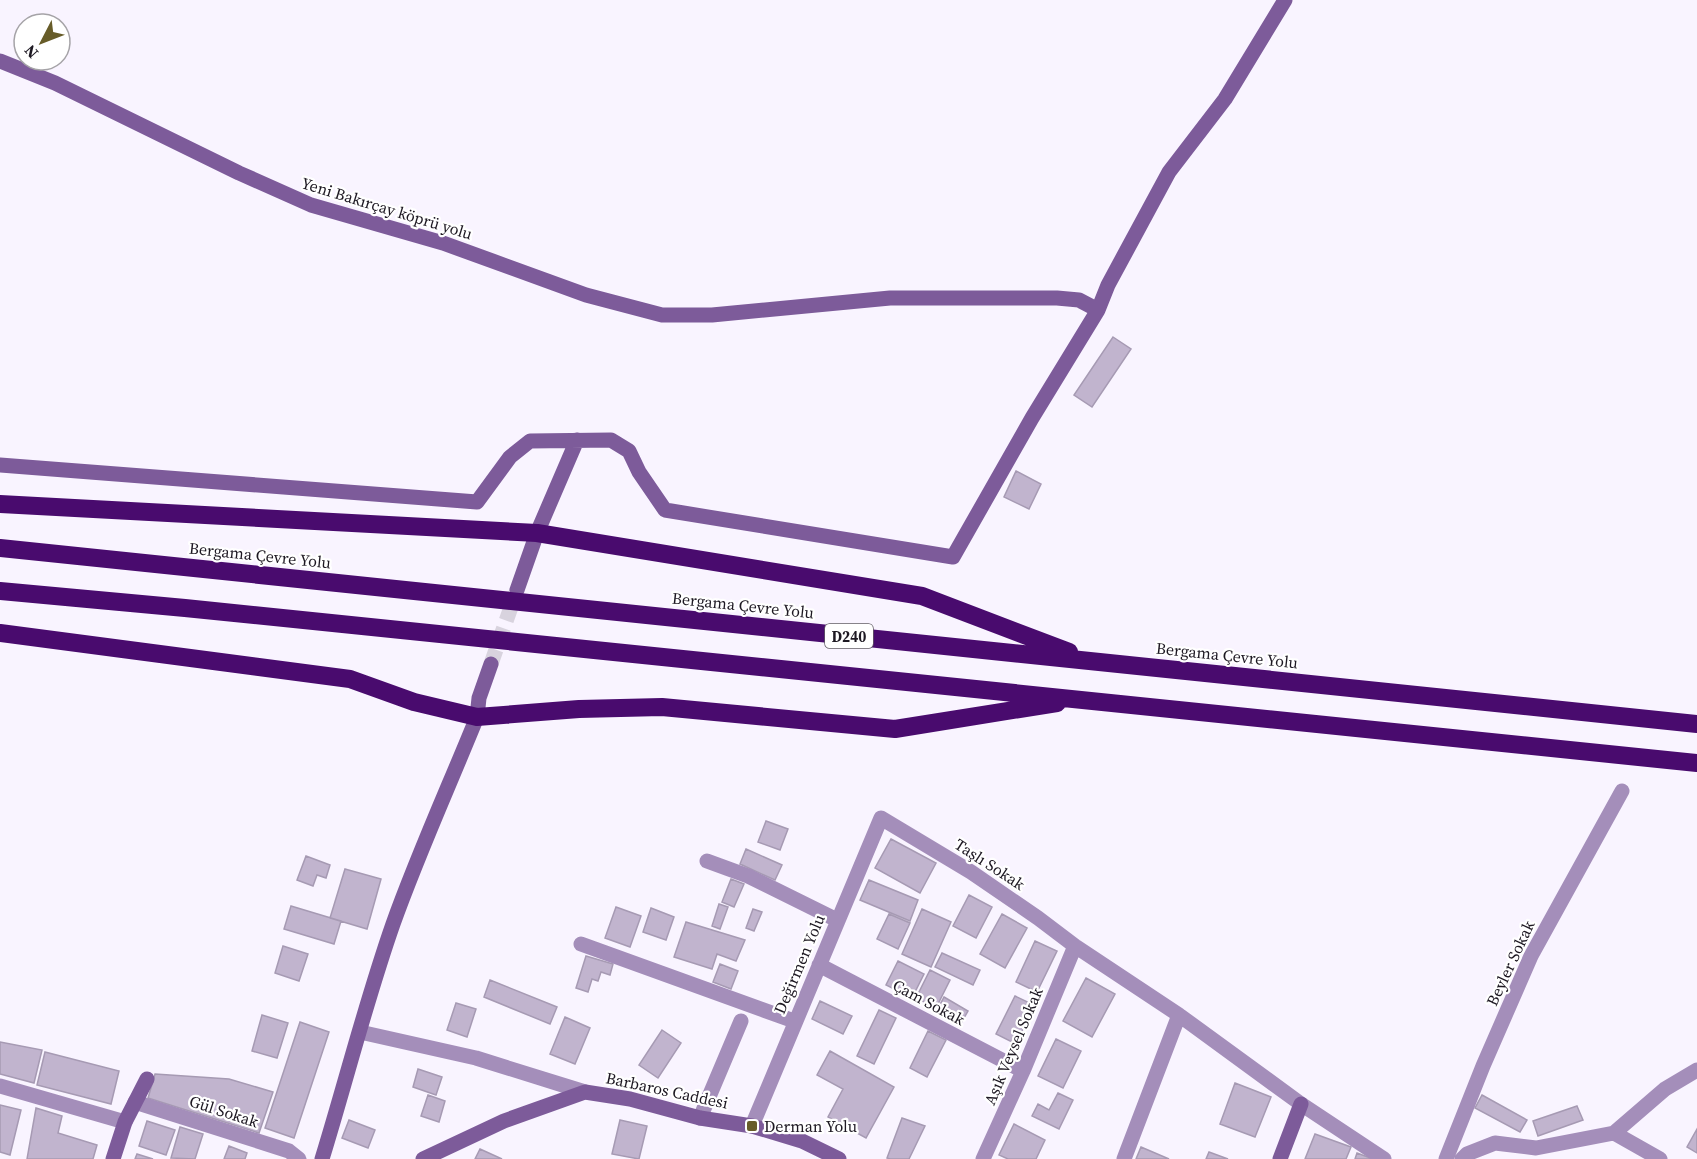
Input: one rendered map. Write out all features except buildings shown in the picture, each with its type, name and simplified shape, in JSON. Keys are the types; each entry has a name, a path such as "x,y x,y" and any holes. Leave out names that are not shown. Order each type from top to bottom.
{"highway":[{"path":"0,504 537,533 922,596 1093,661"},
{"name":"Bergama Çevre Yolu","path":"0,548 1697,724"},
{"path":"0,591 1697,763"},
{"path":"0,633 350,679 414,702 477,717 579,709 662,707 895,729 1083,699"}],"street":[{"path":"0,465 477,502 510,457 530,441 611,440 629,452 639,472 665,510 953,556 1032,417 1098,310 1108,285 1169,172 1225,99 1286,0"},
{"name":"Yeni Bakırçay köprü yolu","path":"0,61 55,83 311,206 443,243 617,305 663,315 690,316 890,298 1057,298 1079,300 1098,310"},
{"path":"517,590 537,533 578,440"},
{"path":"322,1159 371,990 394,921 477,717 479,698 491,664"},
{"name":"Beyler Sokak","path":"1446,1159 1531,956 1622,790"},
{"name":"Değirmen Yolu","path":"752,1126 794,1021 881,818"},
{"name":"Taşlı Sokak","path":"881,818 971,872 1074,946 1179,1015 1301,1104 1384,1159"},
{"path":"707,861 748,876 837,920"},
{"path":"581,944 794,1021"},
{"name":"Aşık Veysel Sokak","path":"983,1159 1023,1071 1074,946"},
{"name":"Çam Sokak","path":"819,965 1023,1071"},
{"path":"1124,1159 1179,1015"},
{"path":"700,1118 741,1021"},
{"path":"360,1032 476,1058 585,1092"},
{"path":"1462,1159 1467,1154 1495,1143 1536,1148 1614,1133 1665,1089 1696,1072"},
{"path":"113,1159 125,1122 147,1079"},
{"path":"0,1086 125,1122"},
{"name":"Barbaros Caddesi","path":"423,1159 504,1121 585,1092 630,1099 700,1118 752,1126 802,1142 839,1159"},
{"name":"Gül Sokak","path":"135,1102 289,1151 299,1159"},
{"path":"1280,1159 1301,1104"},
{"path":"1614,1133 1660,1159"}],"tunnel":[{"path":"491,664 517,590"}],"place":[{"name":"Derman Yolu","path":"752,1126"}]}
